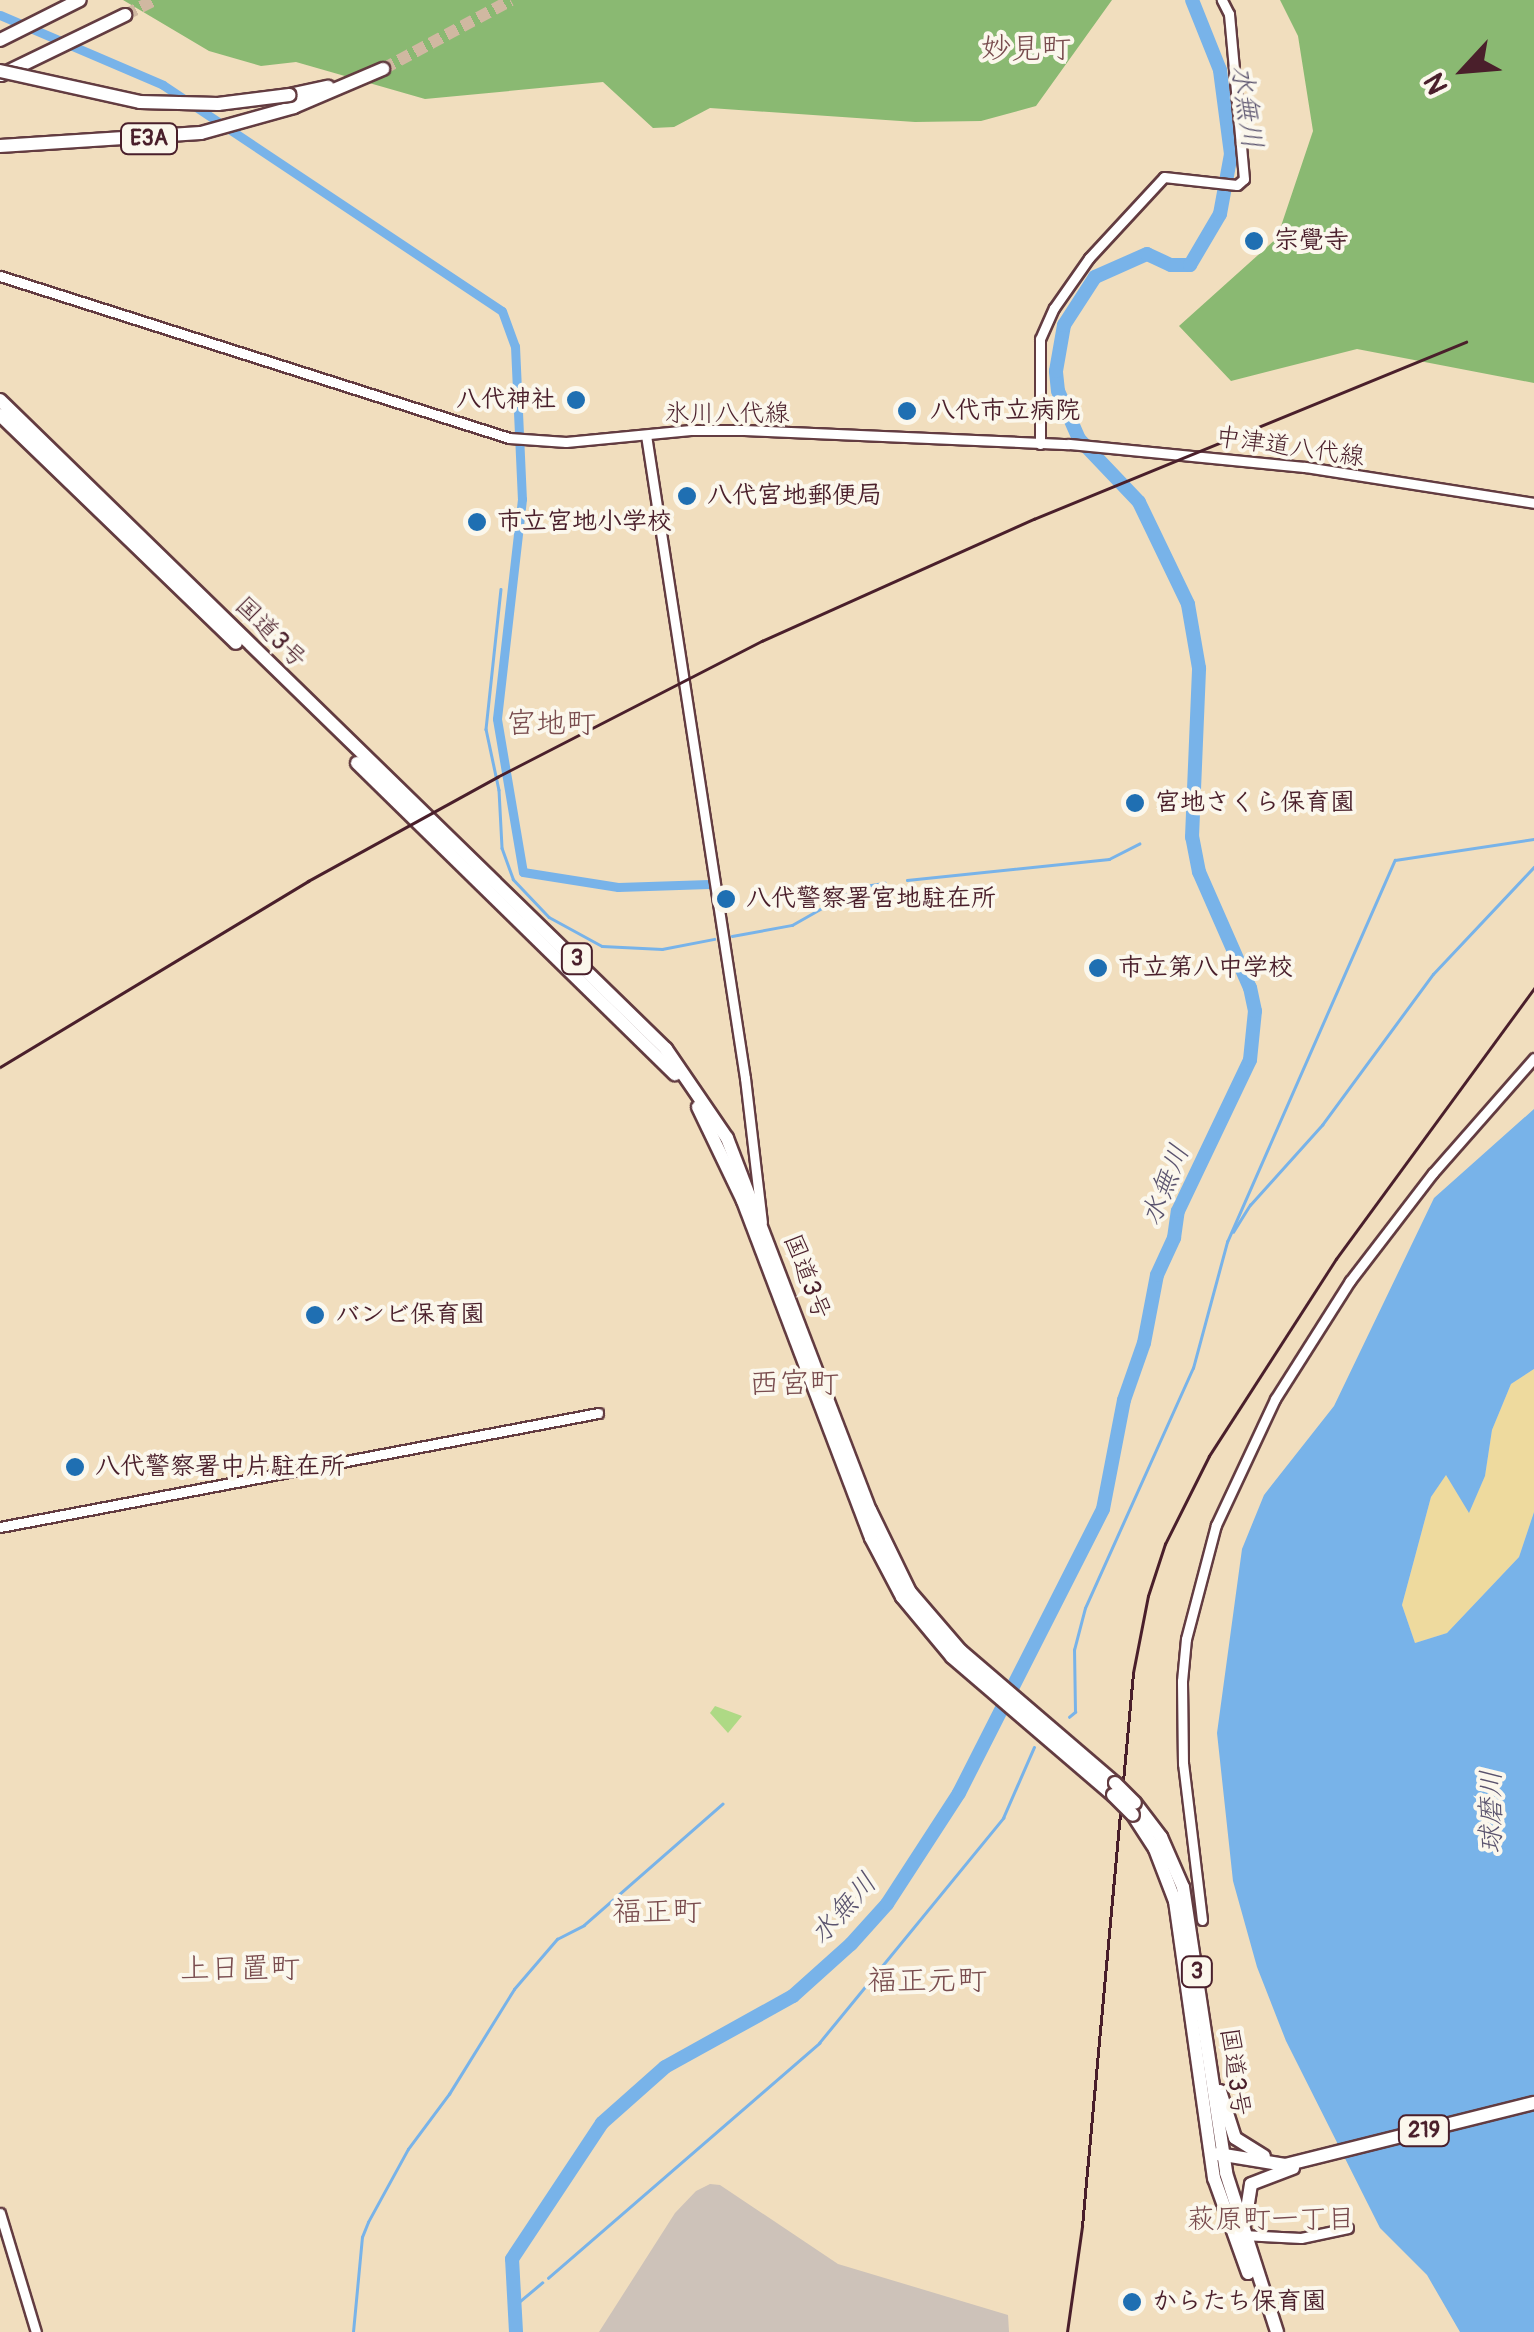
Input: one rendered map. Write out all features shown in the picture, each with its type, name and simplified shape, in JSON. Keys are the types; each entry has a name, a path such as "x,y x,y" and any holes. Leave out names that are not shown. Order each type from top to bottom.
{"highway":[{"path":"4,38 80,0"},
{"path":"0,74 124,15"},
{"name":"E3A","path":"0,74 140,102 218,104 292,101 383,69 202,133 0,146"},
{"name":"国道3号","path":"0,400 666,1049 727,1138 752,1197 758,1227 887,1572 928,1632 1114,1789 1161,1837 1183,1886 1209,2060 1217,2154 1214,2178 1277,2332"},
{"name":"国道3号","path":"0,415 654,1050 704,1117 752,1197"},
{"name":"国道3号","path":"1134,1809 1155,1849 1175,1902 1217,2154"},
{"path":"1209,2060 1235,2138 1252,2153 1285,2165"},
{"name":"219","path":"1217,2154 1285,2165 1534,2103"},
{"path":"1240,2236 1251,2184 1308,2160"},
{"name":"国道3号","path":"1240,2236 1269,2332"}],"street":[{"path":"1040,444 1038,352 1054,308 1089,258 1160,180 1173,175 1232,184 1244,179 1229,14 1222,0"},
{"path":"0,276 509,438 566,442 646,435"},
{"name":"氷川八代線","path":"752,1197 646,435 744,430 1040,444"},
{"name":"中津道八代線","path":"1040,444 1304,467 1534,502"},
{"path":"1202,1920 1183,1764 1182,1682 1186,1639 1216,1524 1275,1399 1350,1281 1433,1173 1534,1058"},
{"path":"0,1527 598,1413"},
{"path":"0,2213 36,2332"},
{"path":"1240,2236 1301,2238 1348,2228"}],"shaded area":[{"path":"710,2184 720,2185 838,2264 1008,2315 1009,2332 599,2332 675,2213 696,2191"}],"green space":[{"path":"123,0 1112,0 1036,106 981,121 915,122 710,108 674,127 653,128 603,82 425,99 296,62 261,66 209,51"},
{"path":"1280,0 1534,0 1534,383 1357,349 1231,381 1179,326 1277,238 1313,131 1298,36"},
{"path":"715,1706 742,1716 728,1733 710,1713"}],"sand":[{"path":"1534,1369 1534,1512 1519,1557 1447,1633 1415,1643 1402,1605 1431,1497 1446,1474 1469,1512 1485,1476 1492,1430 1511,1384"}],"water":[{"name":"球磨川","path":"1534,1109 1534,1369 1511,1384 1492,1430 1485,1476 1469,1513 1446,1475 1431,1497 1402,1605 1415,1643 1447,1633 1519,1557 1534,1512 1534,2332 1460,2332 1427,2275 1380,2228 1286,2041 1257,1967 1233,1881 1217,1733 1242,1549 1264,1495 1334,1406 1434,1198"}],"waterway":[{"name":"水無川","path":"516,2332 512,2259 602,2123 665,2067 793,1996 851,1944 887,1904 959,1793 1103,1509 1124,1400 1144,1343 1157,1275 1174,1238 1178,1211 1250,1060 1255,1011 1250,988 1199,872 1192,837 1199,668 1188,604 1139,502 1079,439 1058,391 1056,371 1064,325 1095,277 1147,254 1171,265 1190,265 1220,214 1231,154 1220,70 1192,0"},
{"path":"0,15 163,85 502,311 515,346 522,499 497,719 523,872 618,887 709,884"},
{"path":"501,589 486,729 499,790 502,848 513,879 549,917 602,946 662,949 714,939"},
{"name":"水無川","path":"1187,837 1192,837"},
{"path":"1069,1717 1075,1712 1074,1650 1085,1608 1193,1368 1227,1242 1395,860 1534,839"},
{"path":"907,880 1109,859 1139,844"},
{"path":"1233,1232 1250,1205 1322,1125 1433,974 1534,867"},
{"path":"732,936 792,925 859,887 885,883"},
{"path":"548,2278 819,2043 1003,1818 1034,1747"},
{"path":"353,2332 362,2237 368,2222 408,2149 449,2094 514,1989 557,1939 584,1925 722,1804"},
{"path":"513,2307 542,2283"}],"tunnel":[{"path":"125,15 155,0"},
{"path":"383,69 511,0"}],"railway":[{"path":"0,1067 308,881 497,777 762,641 1034,519 1466,342"},
{"path":"1067,2332 1082,2226 1133,1673 1148,1596 1165,1544 1209,1456 1336,1259 1534,988"}],"place":[{"name":"宗覺寺","path":"1254,241"},
{"name":"八代神社","path":"576,400"},
{"name":"八代市立病院","path":"907,411"},
{"name":"八代宮地郵便局","path":"687,496"},
{"name":"市立宮地小学校","path":"477,522"},
{"name":"宮地さくら保育園","path":"1135,803"},
{"name":"八代警察署宮地駐在所","path":"726,899"},
{"name":"市立第八中学校","path":"1098,968"},
{"name":"バンビ保育園","path":"315,1315"},
{"name":"八代警察署中片駐在所","path":"75,1467"},
{"name":"からたち保育園","path":"1132,2302"}],"district":[{"name":"妙見町","path":"1026,49"},
{"name":"宮地町","path":"551,724"},
{"name":"西宮町","path":"794,1384"},
{"name":"福正町","path":"657,1912"},
{"name":"上日置町","path":"240,1969"},
{"name":"福正元町","path":"927,1981"},
{"name":"萩原町一丁目","path":"1271,2220"}]}
